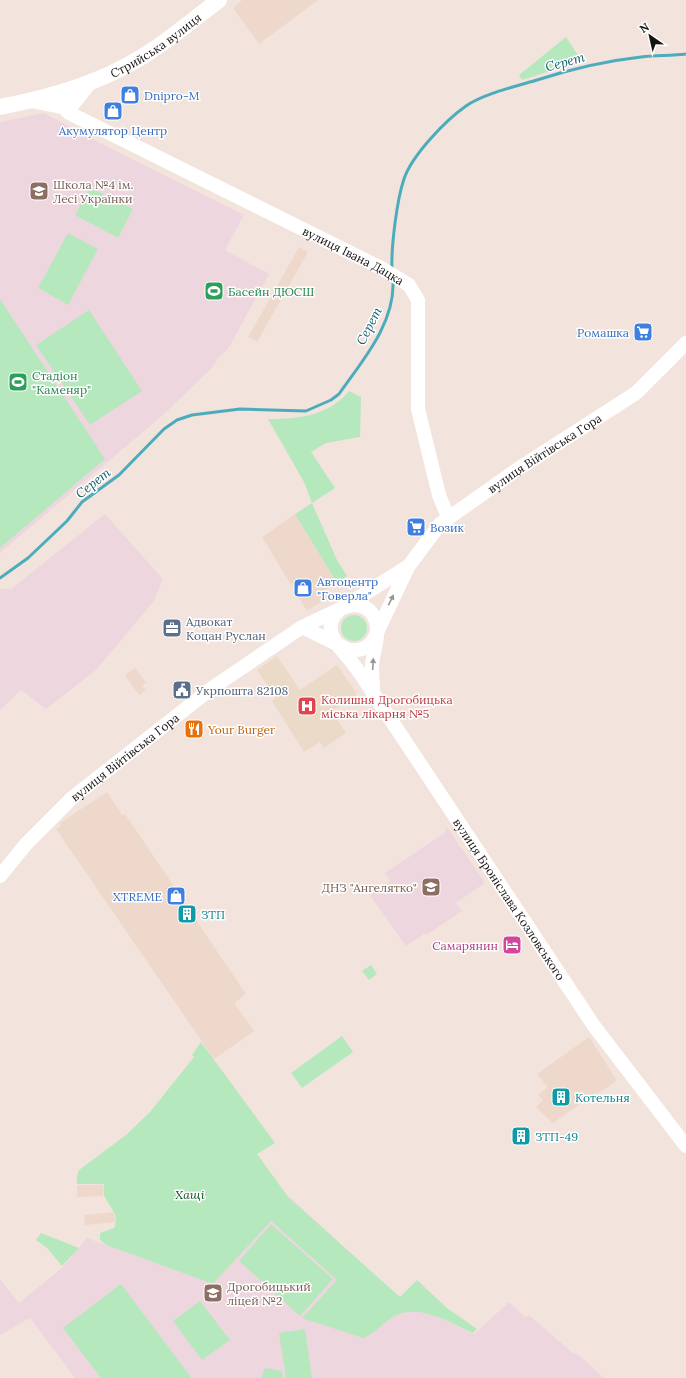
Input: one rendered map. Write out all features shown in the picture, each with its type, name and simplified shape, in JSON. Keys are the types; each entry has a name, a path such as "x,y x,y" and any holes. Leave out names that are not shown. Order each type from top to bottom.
{"main road":[{"name":"Стрийська вулиця","path":"0,107 32,101 66,100 88,84 146,54 219,0"}],"street":[{"name":"вулиця Івана Дацка","path":"66,100 69,113 381,268 401,280 414,291 418,300 418,409 439,494 448,517"},
{"name":"вулиця Війтівська Гора","path":"376,635 408,566 440,524 524,465 636,393 686,343"},
{"name":"вулиця Війтівська Гора","path":"0,876 46,822 90,783 224,679 302,627 342,608 408,566"},
{"path":"340,646 333,638 331,625 337,612 342,608 354,605 366,608 371,612 376,623 372,665 373,693"},
{"path":"302,627 349,650 362,649 368,646 376,635"},
{"name":"вулиця Броніслава Козловського","path":"340,646 373,693 602,1038 686,1146"}],"shaded area":[{"path":"242,0 318,0 259,44 233,8"},
{"path":"44,113 104,145 244,215 225,250 269,274 228,349 218,358 213,367 163,415 0,553 0,122"},
{"path":"299,247 308,252 257,342 248,337"},
{"path":"105,514 163,579 154,601 96,670 46,709 21,690 0,710 0,589 11,589"},
{"path":"295,514 337,583 325,590 329,597 307,611 262,537"},
{"name":"Колишня Дрогобицька міська лікарня №5","path":"277,656 300,690 337,665 357,694 332,711 346,733 324,748 320,742 304,752 272,701 276,698 257,670"},
{"path":"135,668 146,683 142,686 146,690 139,695 125,675"},
{"path":"107,792 122,815 125,814 188,907 192,905 198,913 194,917 246,994 234,1003 254,1031 214,1059 56,829 61,826 60,823"},
{"name":"ДНЗ \"Ангелятко\"","path":"447,827 485,883 456,903 462,911 428,934 424,934 406,946 370,895 391,881 385,873 446,832 445,829"},
{"path":"589,1037 616,1079 615,1082 597,1094 596,1093 553,1123 536,1107 543,1100 538,1095 548,1087 537,1074"},
{"path":"77,1185 103,1185 103,1196 77,1197"},
{"name":"Дрогобицький ліцей №2","path":"291,1198 412,1310 421,1309 474,1334 509,1302 525,1317 529,1315 573,1353 579,1355 604,1378 75,1378 30,1318 0,1335 0,1279 19,1303 63,1267 87,1238 213,1284"},
{"path":"114,1212 115,1222 85,1225 84,1215"}],"green space":[{"path":"566,37 582,61 522,80 519,75"},
{"path":"90,187 133,209 118,238 75,215"},
{"path":"68,233 98,249 68,305 38,288"},
{"path":"0,299 105,459 0,548"},
{"path":"89,310 142,391 90,425 36,345"},
{"path":"349,391 361,397 360,437 326,443 311,452 335,488 312,503 304,482 268,419 302,417 322,411 332,406"},
{"path":"312,503 337,560 347,576 337,583 295,514"},
{"path":"354,615 363,619 367,628 363,637 354,641 345,637 341,628 345,619"},
{"path":"371,965 377,974 369,980 362,971"},
{"path":"342,1036 353,1052 302,1088 291,1073"},
{"name":"Хащі","path":"201,1042 275,1143 257,1154 289,1198 400,1297 417,1280 447,1308 477,1329 473,1333 434,1316 413,1312 403,1313 393,1317 371,1334 363,1338 302,1318 337,1280 271,1221 213,1284 106,1245 100,1240 100,1233 114,1228 116,1223 115,1215 104,1196 104,1184 77,1184 79,1170 126,1135 150,1112 194,1057 192,1055"},
{"path":"271,1224 333,1279 300,1316 239,1261"},
{"path":"41,1233 79,1248 62,1266 47,1248 36,1240"},
{"path":"121,1284 191,1377 101,1378 63,1328"},
{"path":"200,1301 230,1340 202,1360 173,1321"},
{"path":"305,1329 312,1378 286,1378 279,1333"},
{"path":"265,1368 282,1371 283,1378 261,1378"}],"waterway":[{"name":"Серет","path":"392,269 392,248 397,210 401,188 408,170 414,159 430,139 466,106 481,98 500,91 588,66 641,57 686,54"},
{"name":"Серет","path":"0,578 28,558 67,521 82,502 119,475 164,429 177,420 192,415 240,409 306,411 331,400 339,394 367,355 383,327 389,312 393,281"}],"place":[{"name":"Dnipro-M","path":"130,95"},
{"name":"Акумулятор Центр","path":"113,111"},
{"name":"Школа №4 ім. Лесі Українки","path":"39,191"},
{"name":"Басейн ДЮСШ","path":"214,291"},
{"name":"Ромашка","path":"643,332"},
{"name":"Стадіон \"Каменяр\"","path":"18,382"},
{"name":"Возик","path":"416,527"},
{"name":"Автоцентр \"Говерла\"","path":"303,588"},
{"name":"Адвокат Коцан Руслан","path":"172,628"},
{"name":"Укрпошта 82108","path":"182,690"},
{"name":"Колишня Дрогобицька міська лікарня №5","path":"307,706"},
{"name":"Your Burger","path":"194,729"},
{"name":"ДНЗ \"Ангелятко\"","path":"431,887"},
{"name":"XTREME","path":"176,896"},
{"name":"ЗТП","path":"187,914"},
{"name":"Самарянин","path":"512,945"},
{"name":"Котельня","path":"561,1097"},
{"name":"ЗТП-49","path":"521,1136"},
{"name":"Дрогобицький ліцей №2","path":"213,1293"}]}
